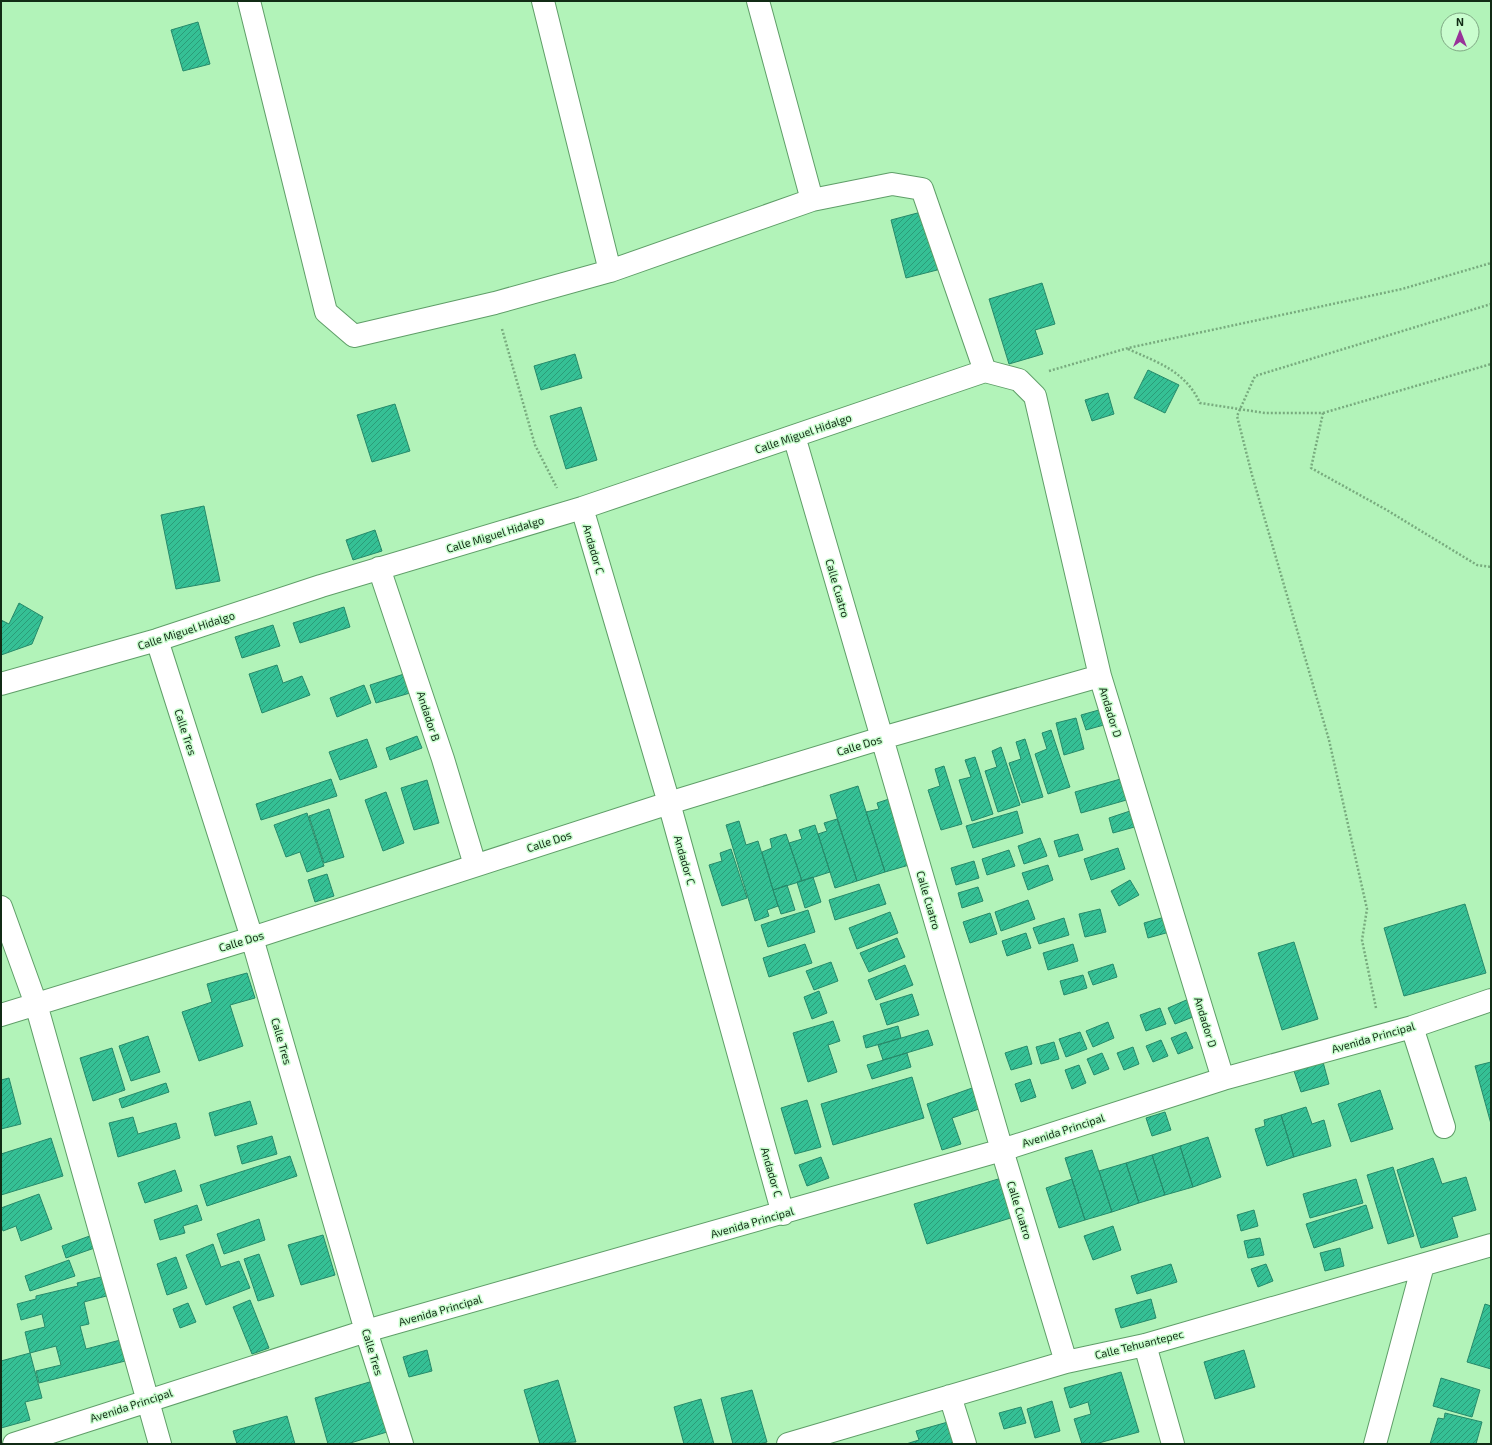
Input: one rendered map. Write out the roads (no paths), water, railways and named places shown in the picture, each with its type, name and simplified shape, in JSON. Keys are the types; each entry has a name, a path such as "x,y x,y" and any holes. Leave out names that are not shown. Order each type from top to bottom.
{"street":[{"path":"249,1 326,312 354,336 495,303 610,270 812,200 892,184 922,189 984,371"},
{"path":"543,1 610,270"},
{"path":"758,1 812,200"},
{"name":"Andador D","path":"984,371 1019,380 1035,396 1100,676 1223,1079"},
{"name":"Calle Miguel Hidalgo","path":"1,684 157,640 379,568 582,508 984,371"},
{"name":"Calle Cuatro","path":"794,436 1002,1150 1066,1362"},
{"name":"Andador C","path":"582,508 669,803 783,1214"},
{"name":"Andador B","path":"379,568 441,752 475,865"},
{"name":"Calle Tres","path":"157,640 252,938 366,1331 402,1444"},
{"name":"Calle Dos","path":"1,1015 252,938 669,803 882,738 1100,676"},
{"path":"1,907 36,1004 160,1444"},
{"name":"Avenida Principal","path":"14,1444 147,1400 366,1331 783,1214 1002,1150 1223,1079 1412,1027 1491,1000"},
{"path":"1412,1027 1444,1127"},
{"name":"Calle Tehuantepec","path":"788,1444 1066,1362 1145,1345 1491,1245"},
{"path":"1376,1444 1423,1265"},
{"path":"1145,1345 1173,1444"},
{"path":"950,1396 965,1444"}]}
